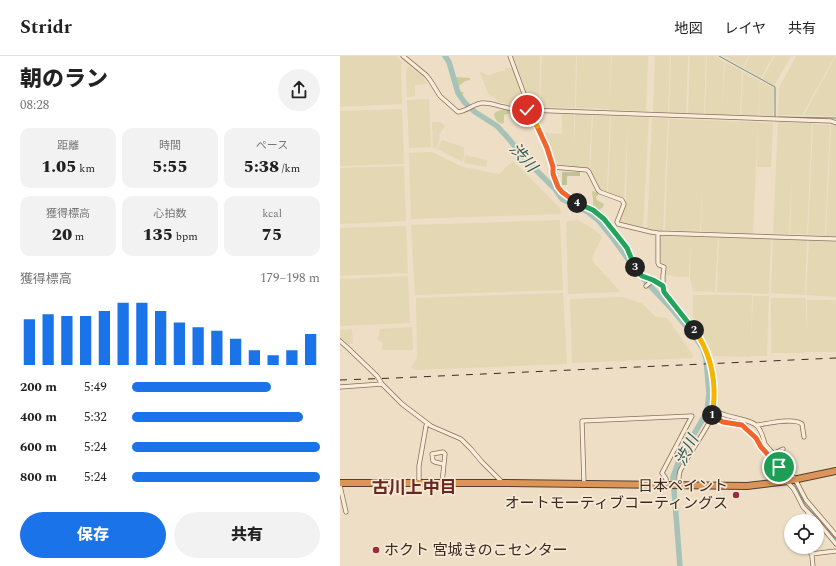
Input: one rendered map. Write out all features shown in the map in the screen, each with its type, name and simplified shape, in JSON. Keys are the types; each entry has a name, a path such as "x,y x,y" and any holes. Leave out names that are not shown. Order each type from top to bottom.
{"highway":[{"path":"340,484 503,483 747,486 790,480 836,471"}],"street":[{"path":"404,56 426,75 440,96 458,112 464,111 473,105 487,103 516,110 831,121 836,123"},
{"path":"510,56 530,110 547,148 553,167 553,174 558,187 562,192 580,204 593,210 604,219 627,248 639,273 642,276 663,286"},
{"path":"553,167 587,170 600,192 622,200 624,204 618,224 658,233 836,239"},
{"path":"658,233 658,264 664,267 662,276 664,292 696,333 705,348 711,364 714,388 712,413 703,433 680,471 678,484"},
{"path":"646,286 653,280"},
{"path":"340,341 377,376 382,384 402,404 427,423 461,439 503,483"},
{"path":"340,387 382,384"},
{"path":"712,413 757,425 797,421 802,424 804,437"},
{"path":"712,413 723,422 742,425 751,432 761,447 779,467 786,479 790,480 803,507 836,544"},
{"path":"584,484 582,421 692,416 662,473 668,484"},
{"path":"419,483 420,461 427,423"},
{"path":"757,425 766,445 775,456 790,480 836,535"},
{"path":"775,456 777,452 783,449"},
{"path":"442,483 443,464"},
{"path":"340,484 346,512"},
{"path":"824,552 836,551"},
{"path":"811,554 813,566"}],"shaded area":[{"path":"340,56 396,56 402,62 402,104 340,107"},
{"path":"513,56 540,56 539,107 532,106"},
{"path":"542,56 576,56 575,108 540,107"},
{"path":"577,56 611,56 610,108 612,56 648,56 646,111 576,108"},
{"path":"655,56 670,56 668,112 653,112"},
{"path":"671,56 688,56 686,113 669,113"},
{"path":"690,56 706,56 704,114 688,113"},
{"path":"707,56 715,56 724,62 722,112 725,62 742,71 740,116 705,114"},
{"path":"723,56 749,56 743,67"},
{"path":"750,56 773,56 761,78 744,68"},
{"path":"775,56 791,56 774,86 762,79"},
{"path":"796,56 835,56 802,115 778,115 779,88"},
{"path":"836,56 836,116 804,115"},
{"path":"408,66 422,76 427,84 415,85 415,96 407,97 406,71"},
{"path":"505,68 514,68 528,107 502,103 489,95 479,71 490,75 505,71"},
{"path":"743,72 760,81 758,117 741,116"},
{"path":"760,81 774,88 773,117 759,116"},
{"path":"429,99 431,147 409,148 407,100"},
{"path":"402,109 404,164 340,166 340,111"},
{"path":"562,114 574,114 574,152 575,114 592,115 589,168 555,164 544,133 562,134"},
{"path":"593,115 610,116 607,192 600,189 590,168"},
{"path":"611,116 649,118 643,227 620,222 626,199 628,119 624,199 608,192"},
{"path":"652,118 668,119 663,231 647,230"},
{"path":"669,119 758,122 753,234 701,231 702,183 700,231 665,230"},
{"path":"432,122 440,122 445,126 439,135 440,138 436,149 433,148"},
{"path":"778,122 812,123 807,234 790,234 792,170 789,234 773,233"},
{"path":"758,123 773,123 771,167 757,167"},
{"path":"813,124 830,125 825,236 808,235"},
{"path":"831,125 836,125 836,236 826,236"},
{"path":"442,140 464,147 463,162 437,149"},
{"path":"432,152 463,167 499,174 513,161 560,208 561,214 411,219 409,153"},
{"path":"465,155 487,160 486,167 464,163"},
{"path":"404,166 406,221 340,224 340,168"},
{"path":"560,220 563,290 415,295 411,225"},
{"path":"577,220 599,233 602,237 592,257 593,262 620,291 619,292 568,294 566,221"},
{"path":"406,226 408,273 340,276 340,228"},
{"path":"660,235 691,236 689,277 676,277 665,274 667,265 661,263"},
{"path":"691,236 718,237 715,292 693,291 690,278"},
{"path":"719,237 771,239 769,294 717,292"},
{"path":"773,239 807,240 805,295 771,293"},
{"path":"809,241 836,242 836,297 806,295"},
{"path":"408,276 410,323 340,326 340,279"},
{"path":"563,293 567,364 416,370 411,368 417,358 416,298"},
{"path":"693,295 752,295 751,345 753,296 769,296 767,356 714,356 693,317"},
{"path":"623,297 643,304 656,317 667,318 693,355 692,358 572,363 570,299"},
{"path":"771,298 806,298 806,338 807,300 836,300 836,352 771,353"},
{"path":"412,327 413,350 381,349 383,344 378,340 380,329"},
{"path":"352,329 353,344 347,344 340,339 340,330"}],"green space":[{"path":"457,77 470,78 470,80 465,81 459,86 459,90 464,93 462,95 458,95 454,87 453,81"},
{"path":"504,109 516,112 504,115 504,123 500,123 496,120 494,114"},
{"path":"562,172 580,172 580,176 567,176 567,185 562,185"},
{"path":"592,191 599,194 596,197 597,200 604,204 598,211 593,207"}],"waterway":[{"name":"渋川","path":"445,56 449,62 458,93 465,103 475,112 497,126 526,160 555,189 562,199 588,212 598,220 638,273 671,308 703,349 706,359 709,393 707,412 680,458 673,477 680,566"},
{"path":"719,56 775,87 775,117"},
{"path":"779,117 836,118"},
{"name":"渋川","path":"707,412 712,414"},
{"path":"715,416 731,421 746,423 759,437 766,449 777,460"},
{"path":"779,463 790,478"},
{"path":"793,482 805,504 836,539"}],"railway":[{"path":"340,380 836,358"}],"place":[{"name":"日本ペイント オートモーティブコーティングス","path":"736,495"},
{"name":"ホクト 宮城きのこセンター","path":"376,550"}],"district":[{"name":"古川上中目","path":"414,487"}],"route":[{"path":"527,110 530,110 547,148 553,167 553,174 558,187 562,192 580,204 593,210 604,219 627,248 639,273 642,276 663,286 664,292 696,333 705,348 711,364 714,388 712,416 723,422 742,425 751,432 761,447 779,467"}]}
